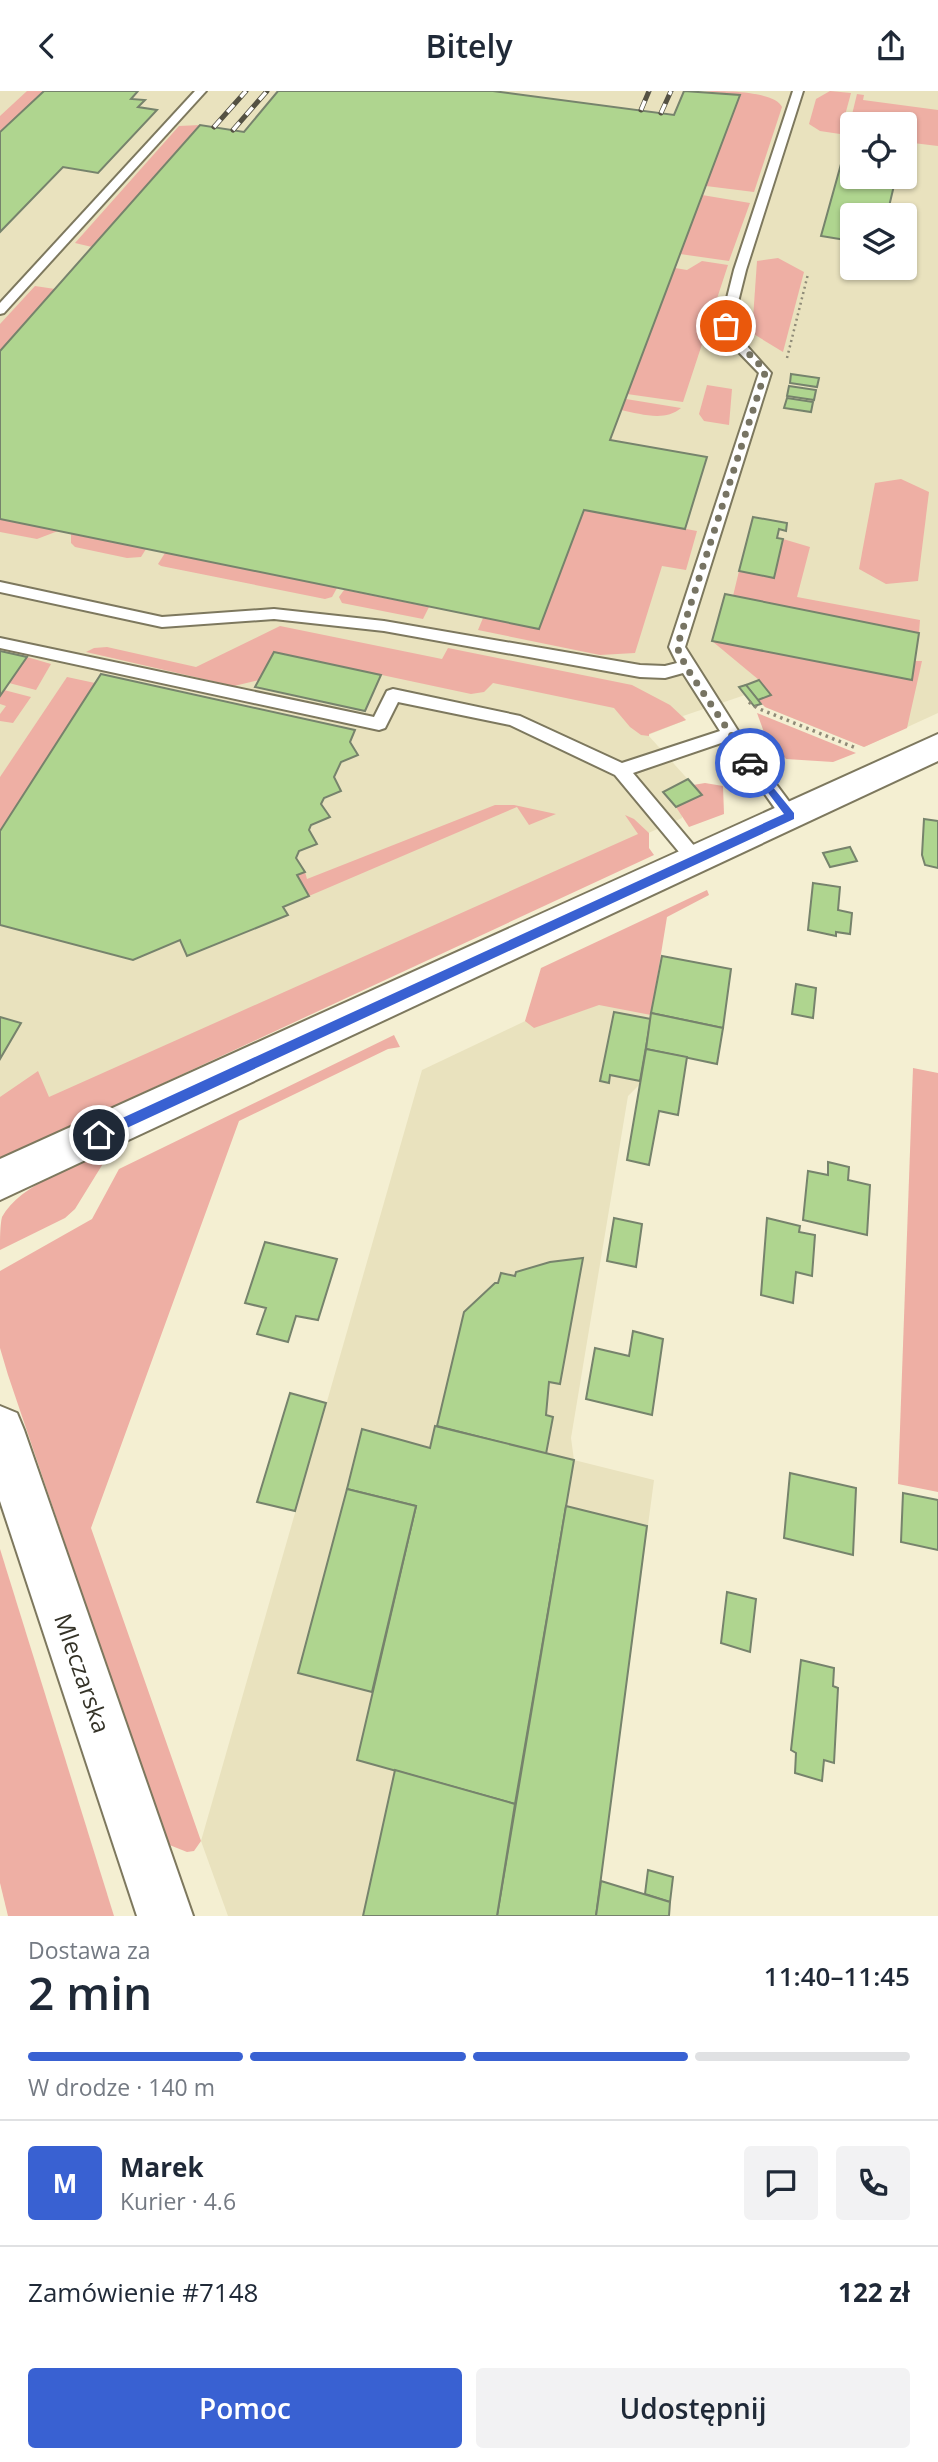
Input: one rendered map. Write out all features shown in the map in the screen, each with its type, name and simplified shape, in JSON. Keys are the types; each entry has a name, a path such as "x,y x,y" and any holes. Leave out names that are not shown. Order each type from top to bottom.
{"street":[{"path":"0,1180 938,747"},
{"name":"Mleczarska","path":"0,1430 165,1916"}],"lane":[{"path":"0,310 201,91"},
{"path":"790,816 729,734 686,667 677,647 765,373 760,364 729,334 726,326 740,270 798,91"},
{"path":"0,587 162,622 274,614 384,626 640,671 665,672 686,667"},
{"path":"0,643 379,724 393,695 514,720 621,770 695,859"},
{"path":"621,770 729,734"}],"path":[{"path":"785,367 808,274"},
{"path":"743,695 753,706 859,749"}],"shaded area":[{"path":"0,91 938,91 938,713 864,747 765,707 771,695 759,680 740,687 745,695 683,716 686,720 648,735 702,795 677,808 682,818 0,1123"},
{"path":"27,91 44,91 0,132 0,116"},
{"path":"704,91 760,95 778,102 782,107 754,192 706,186 739,95"},
{"path":"830,91 851,93 846,112 840,112 840,134 820,131 809,124 816,99"},
{"path":"857,94 864,95 863,100 938,110 938,146 917,143 917,112 853,112"},
{"path":"200,125 92,247 75,243 179,126"},
{"path":"702,195 750,203 729,261 680,254"},
{"path":"778,258 804,272 783,352 752,333 757,261"},
{"path":"702,261 728,265 683,402 627,394 675,268 687,270"},
{"path":"35,286 55,289 0,351 0,324"},
{"path":"707,385 732,389 729,425 704,421 699,414"},
{"path":"626,399 681,408 668,415 645,415 621,410"},
{"path":"901,479 929,492 918,581 886,584 859,569 875,483"},
{"path":"584,510 697,531 686,570 662,566 635,653 600,655 478,630 483,618 539,629"},
{"path":"0,519 58,531 37,539 0,532"},
{"path":"71,534 146,549 141,557 127,558 75,547 71,543"},
{"path":"783,539 810,547 797,597 920,620 919,633 733,596 739,571 774,578"},
{"path":"165,553 337,588 332,597 325,599 161,566 158,564"},
{"path":"344,590 429,607 423,619 342,603 339,597"},
{"path":"280,626 442,659 448,648 632,685 670,705 686,720 649,736 641,735 630,727 614,708 493,683 484,692 471,694 274,652 259,680 234,686 86,652 107,647 196,667"},
{"path":"712,641 912,680 915,661 922,661 907,728 864,747 765,707 758,700 771,694 759,680"},
{"path":"27,657 51,664 36,690 9,683"},
{"path":"67,677 95,683 0,831 0,777"},
{"path":"4,690 31,697 13,723 0,721 0,714 6,706 0,704 0,696"},
{"path":"757,713 856,753 833,762 786,759 765,735"},
{"path":"705,783 723,786 724,814 689,827 676,807 702,795 693,785"},
{"path":"495,805 514,805 556,814 529,825 517,807 309,896 297,875 305,872 307,879"},
{"path":"625,815 634,819 649,833 649,848 654,855 0,1159 0,1097 38,1071 49,1097 638,834"},
{"path":"707,890 709,895 667,917 651,1015 599,1005 534,1028 525,1021 541,968"},
{"path":"662,956 640,1084 628,1096 571,1438 574,1460 654,1480 596,1916 228,1916 201,1841 422,1070"},
{"path":"394,1035 400,1047 388,1049 239,1121 91,1528 201,1841 194,1851 187,1852 167,1844 8,1375 0,1348 0,1271 92,1219 119,1169"},
{"path":"913,1068 938,1073 938,1492 898,1484"},
{"path":"112,1149 75,1209 65,1218 0,1250 2,1217 22,1195 51,1176"},
{"path":"0,1549 114,1916 8,1916 0,1883"}],"building":[{"path":"44,91 138,91 131,99 145,100 138,107 157,110 98,173 63,167 0,232 0,132"},
{"path":"278,91 493,91 674,115 684,91 740,95 610,440 707,457 685,529 584,510 539,629 0,519 0,351 200,125 244,132"},
{"path":"840,168 840,189 893,189 890,203 840,203 840,239 821,236"},
{"path":"791,374 819,378 817,387 790,383"},
{"path":"789,386 816,390 814,400 787,396"},
{"path":"787,398 813,402 811,412 784,408"},
{"path":"753,517 787,523 786,531 779,529 777,538 783,539 774,578 739,571"},
{"path":"725,594 919,633 912,680 712,641"},
{"path":"0,651 27,657 0,696"},
{"path":"274,652 381,675 365,711 255,687"},
{"path":"101,674 355,730 350,742 358,755 341,762 334,777 341,791 324,798 321,804 330,817 311,825 309,830 317,844 299,851 296,858 305,872 297,875 309,896 283,907 288,915 187,956 180,940 133,960 0,925 0,831"},
{"path":"759,680 771,695 758,700 746,685"},
{"path":"746,685 761,704 754,706 739,687"},
{"path":"688,779 702,795 676,807 663,792"},
{"path":"924,819 938,821 938,868 925,865 922,855"},
{"path":"850,847 857,861 830,867 823,853"},
{"path":"813,883 840,887 838,910 852,913 850,934 836,932 836,936 808,930"},
{"path":"662,956 731,969 723,1028 651,1013"},
{"path":"796,984 816,988 813,1018 792,1014"},
{"path":"614,1012 651,1019 640,1081 610,1075 609,1083 600,1081"},
{"path":"651,1013 723,1028 717,1064 646,1049"},
{"path":"0,1017 21,1023 0,1059"},
{"path":"646,1049 687,1057 678,1115 659,1111 649,1165 627,1160"},
{"path":"828,1162 849,1167 848,1180 870,1185 867,1235 803,1220 808,1171 828,1175"},
{"path":"614,1218 642,1224 636,1267 607,1261"},
{"path":"767,1218 800,1226 799,1232 815,1235 812,1276 796,1272 793,1303 761,1295"},
{"path":"265,1242 337,1259 318,1320 296,1316 288,1342 257,1334 266,1308 245,1303"},
{"path":"583,1258 560,1384 549,1382 546,1415 553,1417 546,1454 437,1426 464,1312 498,1283 501,1273 515,1276 516,1272 550,1262"},
{"path":"633,1331 663,1339 652,1415 586,1399 595,1348 629,1356"},
{"path":"290,1393 326,1403 295,1511 257,1502"},
{"path":"435,1426 574,1460 515,1804 357,1760 416,1506 347,1489 362,1429 430,1448"},
{"path":"790,1473 856,1488 853,1555 784,1538"},
{"path":"347,1489 416,1506 372,1692 298,1673"},
{"path":"903,1493 938,1500 938,1550 901,1542"},
{"path":"566,1506 647,1526 596,1916 497,1916"},
{"path":"727,1592 756,1599 750,1652 721,1643"},
{"path":"801,1660 834,1668 833,1686 838,1688 834,1763 824,1760 822,1781 795,1773 796,1753 791,1750"},
{"path":"395,1770 515,1804 497,1916 363,1916"},
{"path":"648,1870 673,1877 670,1902 645,1894"},
{"path":"601,1881 670,1902 669,1916 596,1916"}],"railway":[{"path":"214,127 246,91"},
{"path":"233,130 267,91"},
{"path":"641,110 649,91"},
{"path":"661,113 671,91"}],"way so far":[{"path":"726,326 729,334 760,364 765,373 677,647 686,667 750,763"}],"route":[{"path":"99,1135 790,816 750,763"}]}
